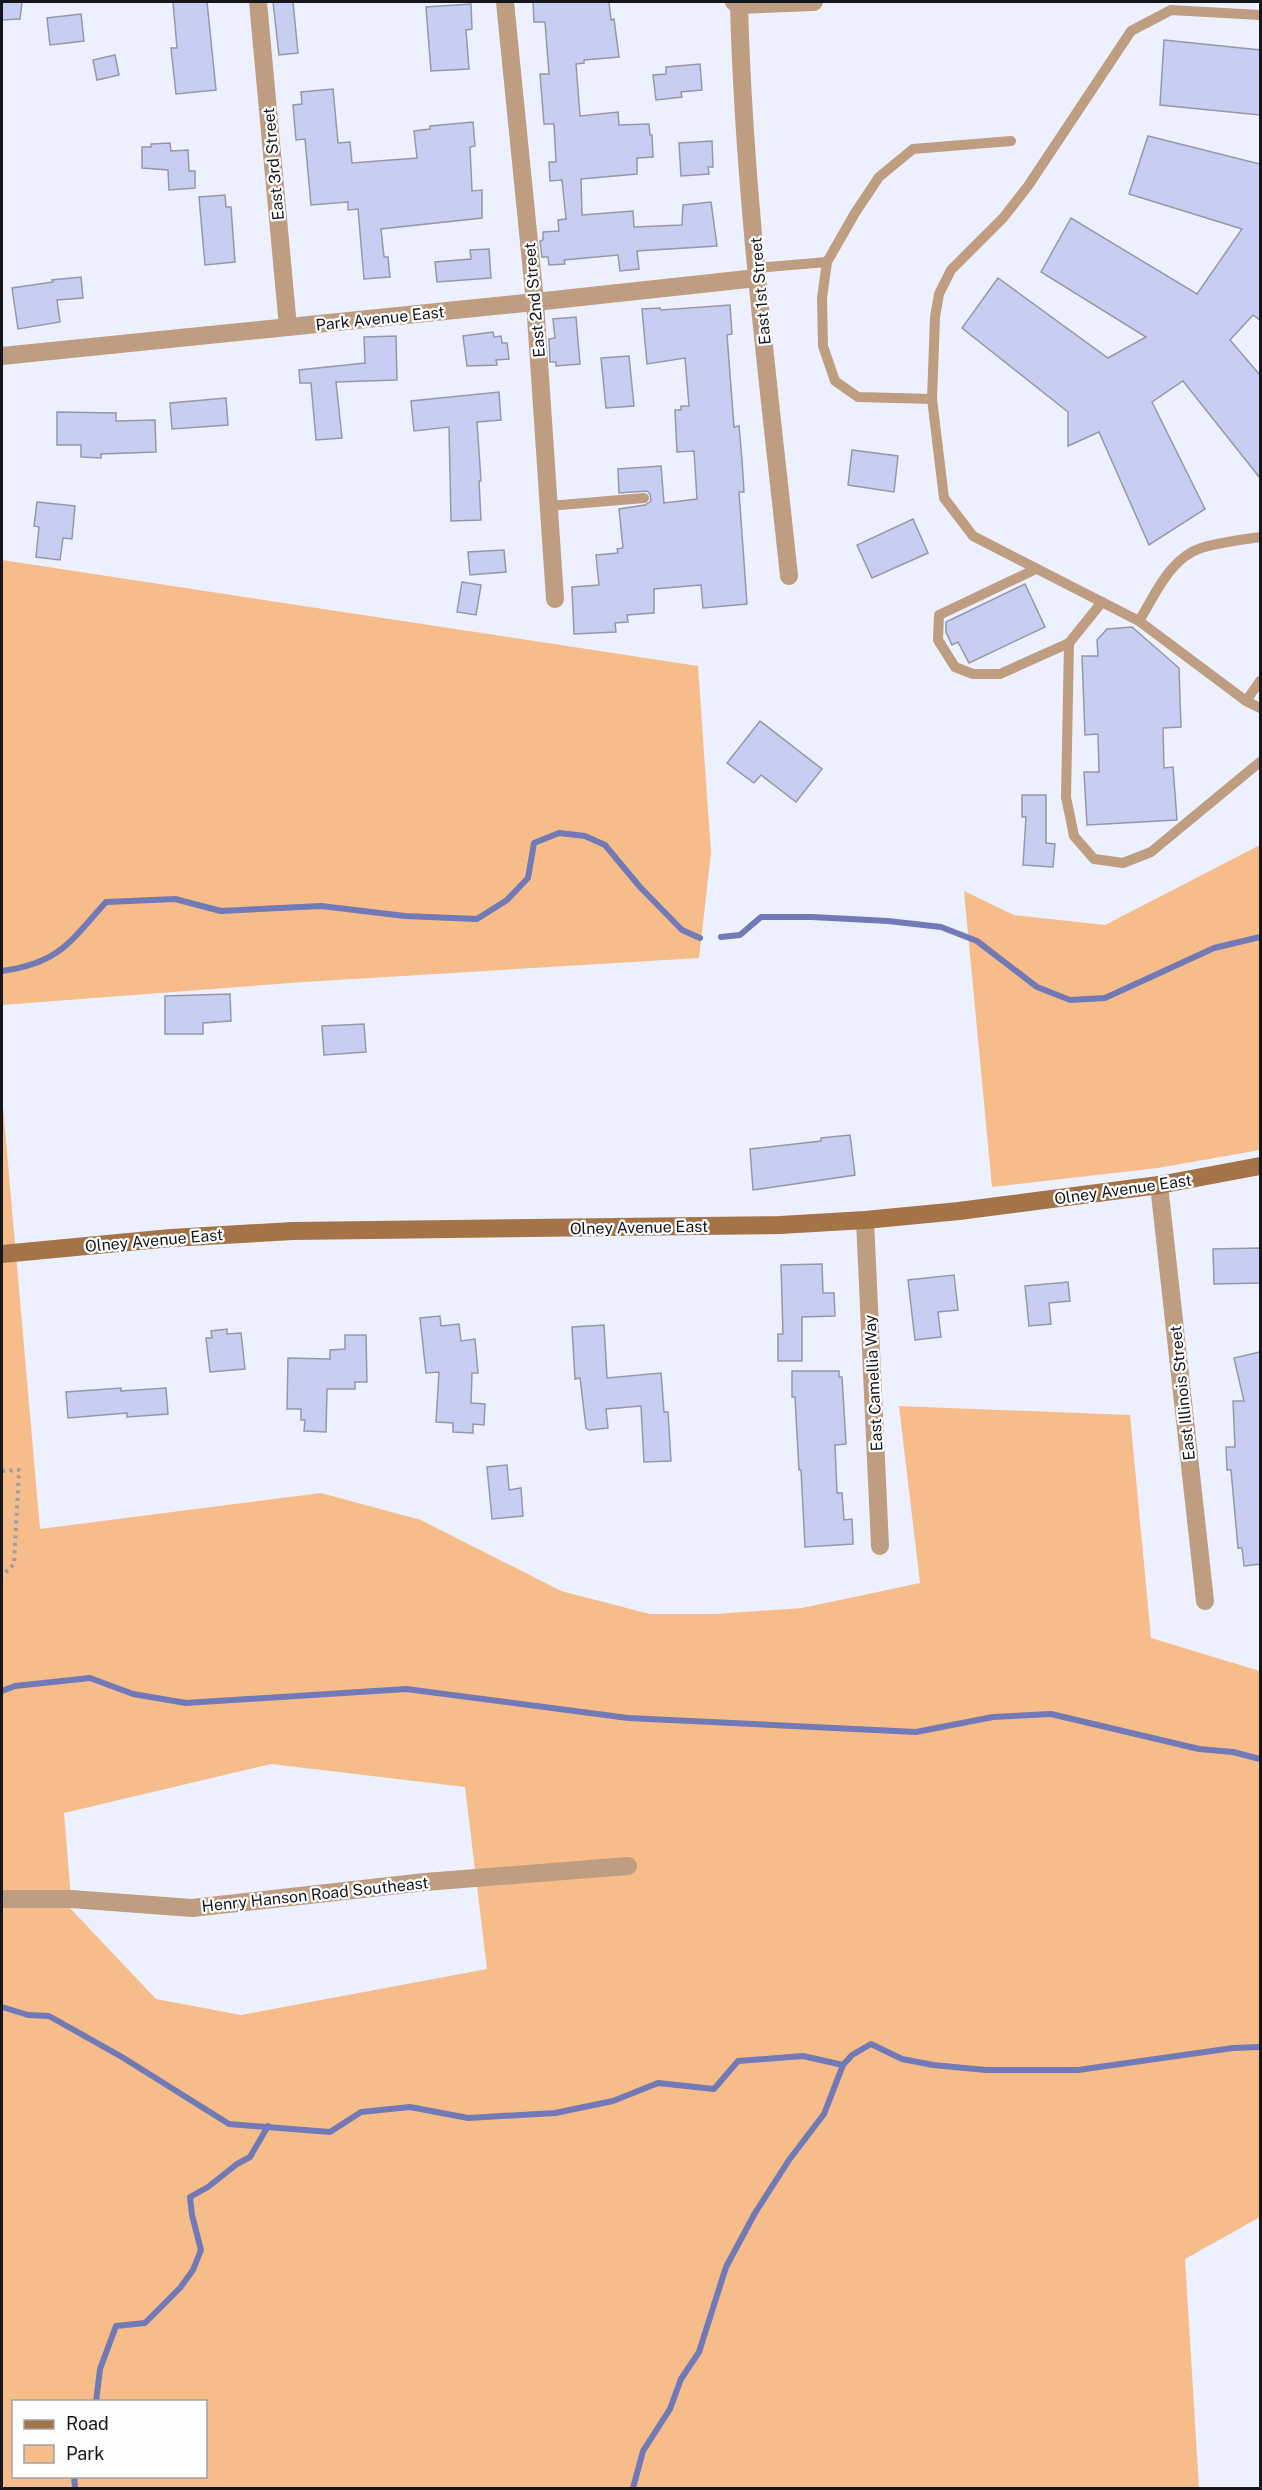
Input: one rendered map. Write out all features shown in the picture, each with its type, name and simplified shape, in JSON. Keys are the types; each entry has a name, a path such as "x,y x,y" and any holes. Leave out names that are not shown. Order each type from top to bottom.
{"main road":[{"name":"Olney Avenue East","path":"8,1253 171,1238 281,1232 780,1225 865,1220 959,1211 1159,1185 1260,1166"}],"street":[{"name":"East 3rd Street","path":"258,2 288,327"},
{"name":"East 2nd Street","path":"505,2 536,302 555,599"},
{"path":"736,3 814,2"},
{"name":"East 1st Street","path":"736,3 757,273 789,576"},
{"name":"Park Avenue East","path":"2,356 536,302 757,273"},
{"name":"East Illinois Street","path":"1159,1185 1205,1602"},
{"name":"East Camellia Way","path":"865,1220 880,1546"},
{"name":"Henry Hanson Road Southeast","path":"2,1899 71,1899 192,1908 425,1882 628,1866"}],"lane":[{"path":"1260,15 1171,10 1131,31 1028,186 1003,218 951,270 939,294 935,317 932,399 944,498 973,536 1139,621 1246,701 1260,708"},
{"path":"932,399 858,397 836,381 823,346 822,298 827,262 879,177 913,149 1011,141"},
{"path":"757,273 827,262"},
{"path":"549,506 644,498"},
{"path":"1139,621 1167,574 1186,555 1201,548 1260,537"},
{"path":"1036,569 939,615 938,640 955,667 973,674 1000,674 1069,643 1102,602"},
{"path":"1069,643 1066,797 1074,836 1094,859 1123,863 1151,852 1260,762"},
{"path":"1246,701 1260,681"}],"path":[{"path":"2,1471 19,1470 14,1564 2,1576"}],"green space":[{"path":"2,560 698,666 711,853 699,958 304,982 2,1005"},
{"path":"1260,845 1260,1150 1158,1168 992,1187 964,891 1014,915 1105,925"},
{"path":"2,1095 40,1529 321,1493 421,1520 561,1591 650,1614 715,1614 802,1608 920,1583 899,1406 1130,1415 1151,1638 1260,1671 1260,2217 1185,2259 1199,2488 2,2488 2,1908 70,1908 156,1999 241,2015 487,1969 465,1787 271,1764 64,1813 71,1899 2,1899"}],"building":[{"path":"2,2 22,2 20,19 2,20"},
{"path":"173,2 207,2 216,90 176,94 171,48 177,48"},
{"path":"273,2 293,2 298,53 279,55"},
{"path":"533,2 609,2 611,20 614,19 619,57 584,60 584,63 576,64 580,116 618,112 619,125 649,124 650,135 652,135 653,157 637,158 637,174 581,179 582,215 633,211 634,227 682,225 683,205 711,202 717,246 637,251 639,269 620,271 618,255 564,260 565,264 549,265 548,257 542,257 540,241 543,240 543,232 559,231 558,220 566,219 562,180 550,181 549,162 556,162 554,124 544,124 540,74 549,74 545,22 534,22"},
{"path":"471,4 472,29 466,30 469,69 431,71 426,7"},
{"path":"81,14 84,41 50,45 47,18"},
{"path":"1164,40 1260,50 1260,115 1160,105"},
{"path":"115,55 119,75 97,80 93,60"},
{"path":"700,64 702,90 681,92 682,97 656,100 653,75 666,74 666,67"},
{"path":"333,89 338,143 350,142 352,163 417,158 414,131 430,129 430,126 473,122 475,146 470,147 472,191 482,190 482,218 381,229 384,257 388,257 390,277 364,279 358,209 348,210 348,202 311,205 305,139 296,140 293,105 302,104 301,92"},
{"path":"1148,136 1260,164 1260,320 1253,315 1230,340 1260,375 1260,478 1183,381 1152,402 1205,509 1149,545 1099,432 1068,446 1068,412 962,328 998,278 1108,358 1146,337 1041,272 1071,218 1197,294 1242,229 1129,194"},
{"path":"712,141 713,167 708,167 709,174 681,176 679,143"},
{"path":"170,143 171,151 188,150 189,171 195,171 195,188 169,190 168,170 142,168 142,147"},
{"path":"225,195 226,207 231,207 235,262 205,265 199,197"},
{"path":"489,249 491,278 437,282 435,262 471,259 470,250"},
{"path":"81,277 83,298 57,300 60,322 18,329 12,288"},
{"path":"730,305 732,334 727,335 734,427 739,426 742,460 744,492 739,492 747,604 703,608 701,585 654,589 654,613 627,615 628,622 615,623 616,632 574,634 572,587 599,585 596,555 618,553 617,549 623,548 619,509 645,505 651,501 647,491 619,493 618,469 661,466 664,503 697,499 694,451 677,452 675,410 681,410 681,406 689,406 685,358 647,364 642,309 660,308 661,310"},
{"path":"576,317 580,364 556,366 556,362 550,362 549,339 555,338 553,319"},
{"path":"493,332 494,337 501,336 502,343 507,343 509,359 496,360 497,365 467,366 463,336"},
{"path":"396,336 397,380 336,382 342,438 316,440 311,383 300,383 299,370 365,363 364,337"},
{"path":"629,356 634,406 606,408 601,358"},
{"path":"499,392 501,420 477,422 481,520 451,521 449,427 414,431 411,401"},
{"path":"226,398 228,425 172,429 170,403"},
{"path":"57,412 116,413 116,421 155,420 156,452 101,454 101,458 81,457 81,445 57,445"},
{"path":"852,450 898,456 894,492 848,485"},
{"path":"37,502 75,506 72,539 63,538 60,560 36,557 39,527 34,526"},
{"path":"913,519 928,553 872,578 857,545"},
{"path":"504,550 506,572 470,575 468,552"},
{"path":"462,582 481,585 476,615 457,612"},
{"path":"1025,584 1045,627 969,663 958,642 952,645 946,632 946,622"},
{"path":"1132,627 1179,668 1181,727 1163,728 1164,768 1173,767 1177,820 1087,825 1084,772 1099,772 1098,734 1085,735 1082,656 1098,656 1097,640 1107,629"},
{"path":"760,721 822,769 796,802 761,775 754,783 727,763"},
{"path":"1022,795 1046,795 1046,843 1055,844 1053,867 1023,865 1026,817 1022,817"},
{"path":"230,994 231,1021 203,1023 203,1034 165,1034 165,996"},
{"path":"364,1024 366,1052 324,1055 322,1026"},
{"path":"850,1135 855,1175 753,1190 750,1149 821,1141 821,1138"},
{"path":"1260,1248 1260,1283 1214,1284 1213,1249"},
{"path":"822,1264 823,1293 834,1293 835,1316 802,1317 802,1361 778,1361 778,1334 783,1334 781,1265"},
{"path":"954,1275 958,1310 938,1312 941,1337 915,1340 908,1280"},
{"path":"1068,1282 1070,1301 1049,1303 1051,1324 1029,1326 1025,1286"},
{"path":"440,1316 441,1326 459,1324 461,1341 475,1339 478,1373 472,1373 471,1403 485,1404 484,1425 473,1424 473,1433 453,1432 453,1423 436,1422 439,1372 426,1373 420,1318"},
{"path":"604,1325 607,1378 661,1373 664,1412 668,1412 671,1461 644,1462 641,1406 606,1409 608,1428 589,1430 586,1428 580,1378 575,1379 572,1327"},
{"path":"227,1329 227,1334 241,1333 245,1369 210,1372 206,1338 212,1338 211,1331"},
{"path":"345,1335 366,1335 367,1382 355,1382 355,1389 327,1389 326,1432 304,1431 305,1420 301,1420 301,1409 287,1409 288,1358 330,1359 330,1350 345,1349"},
{"path":"1260,1352 1260,1564 1244,1566 1242,1548 1238,1548 1231,1470 1227,1470 1226,1447 1235,1447 1233,1401 1244,1401 1234,1358"},
{"path":"792,1371 839,1371 839,1377 842,1377 846,1444 835,1445 837,1493 842,1493 844,1520 852,1519 853,1544 805,1547 795,1397 792,1397"},
{"path":"121,1388 121,1391 166,1388 168,1414 127,1417 127,1413 68,1418 66,1392"},
{"path":"507,1465 509,1490 521,1488 523,1516 492,1519 487,1467"}],"waterway":[{"path":"2,971 37,963 62,949 106,902 175,899 221,911 321,906 405,916 477,919 507,900 528,878 534,843 559,833 585,836 605,845 640,887 682,930 700,938"},
{"path":"721,937 740,935 761,917 888,921 941,927 977,941 1037,987 1070,1000 1105,998 1214,948 1260,937"},
{"path":"2,1691 15,1686 90,1678 133,1694 186,1703 406,1689 628,1718 916,1732 993,1717 1051,1714 1199,1749 1233,1752 1260,1759"},
{"path":"2,2007 28,2015 49,2016 122,2057 229,2124 330,2132 361,2112 410,2107 468,2118 555,2113 613,2101 658,2083 714,2089 738,2061 803,2056 843,2065"},
{"path":"633,2488 643,2451 670,2409 681,2379 699,2352 726,2267 755,2213 789,2160 824,2114 843,2065 852,2055 871,2044 902,2059 933,2065 986,2070 1078,2070 1233,2048 1260,2047"},
{"path":"96,2400 100,2369 116,2326 145,2323 180,2288 193,2270 201,2250 190,2197 250,2157 268,2126"},
{"path":"74,2478 75,2488"}]}
